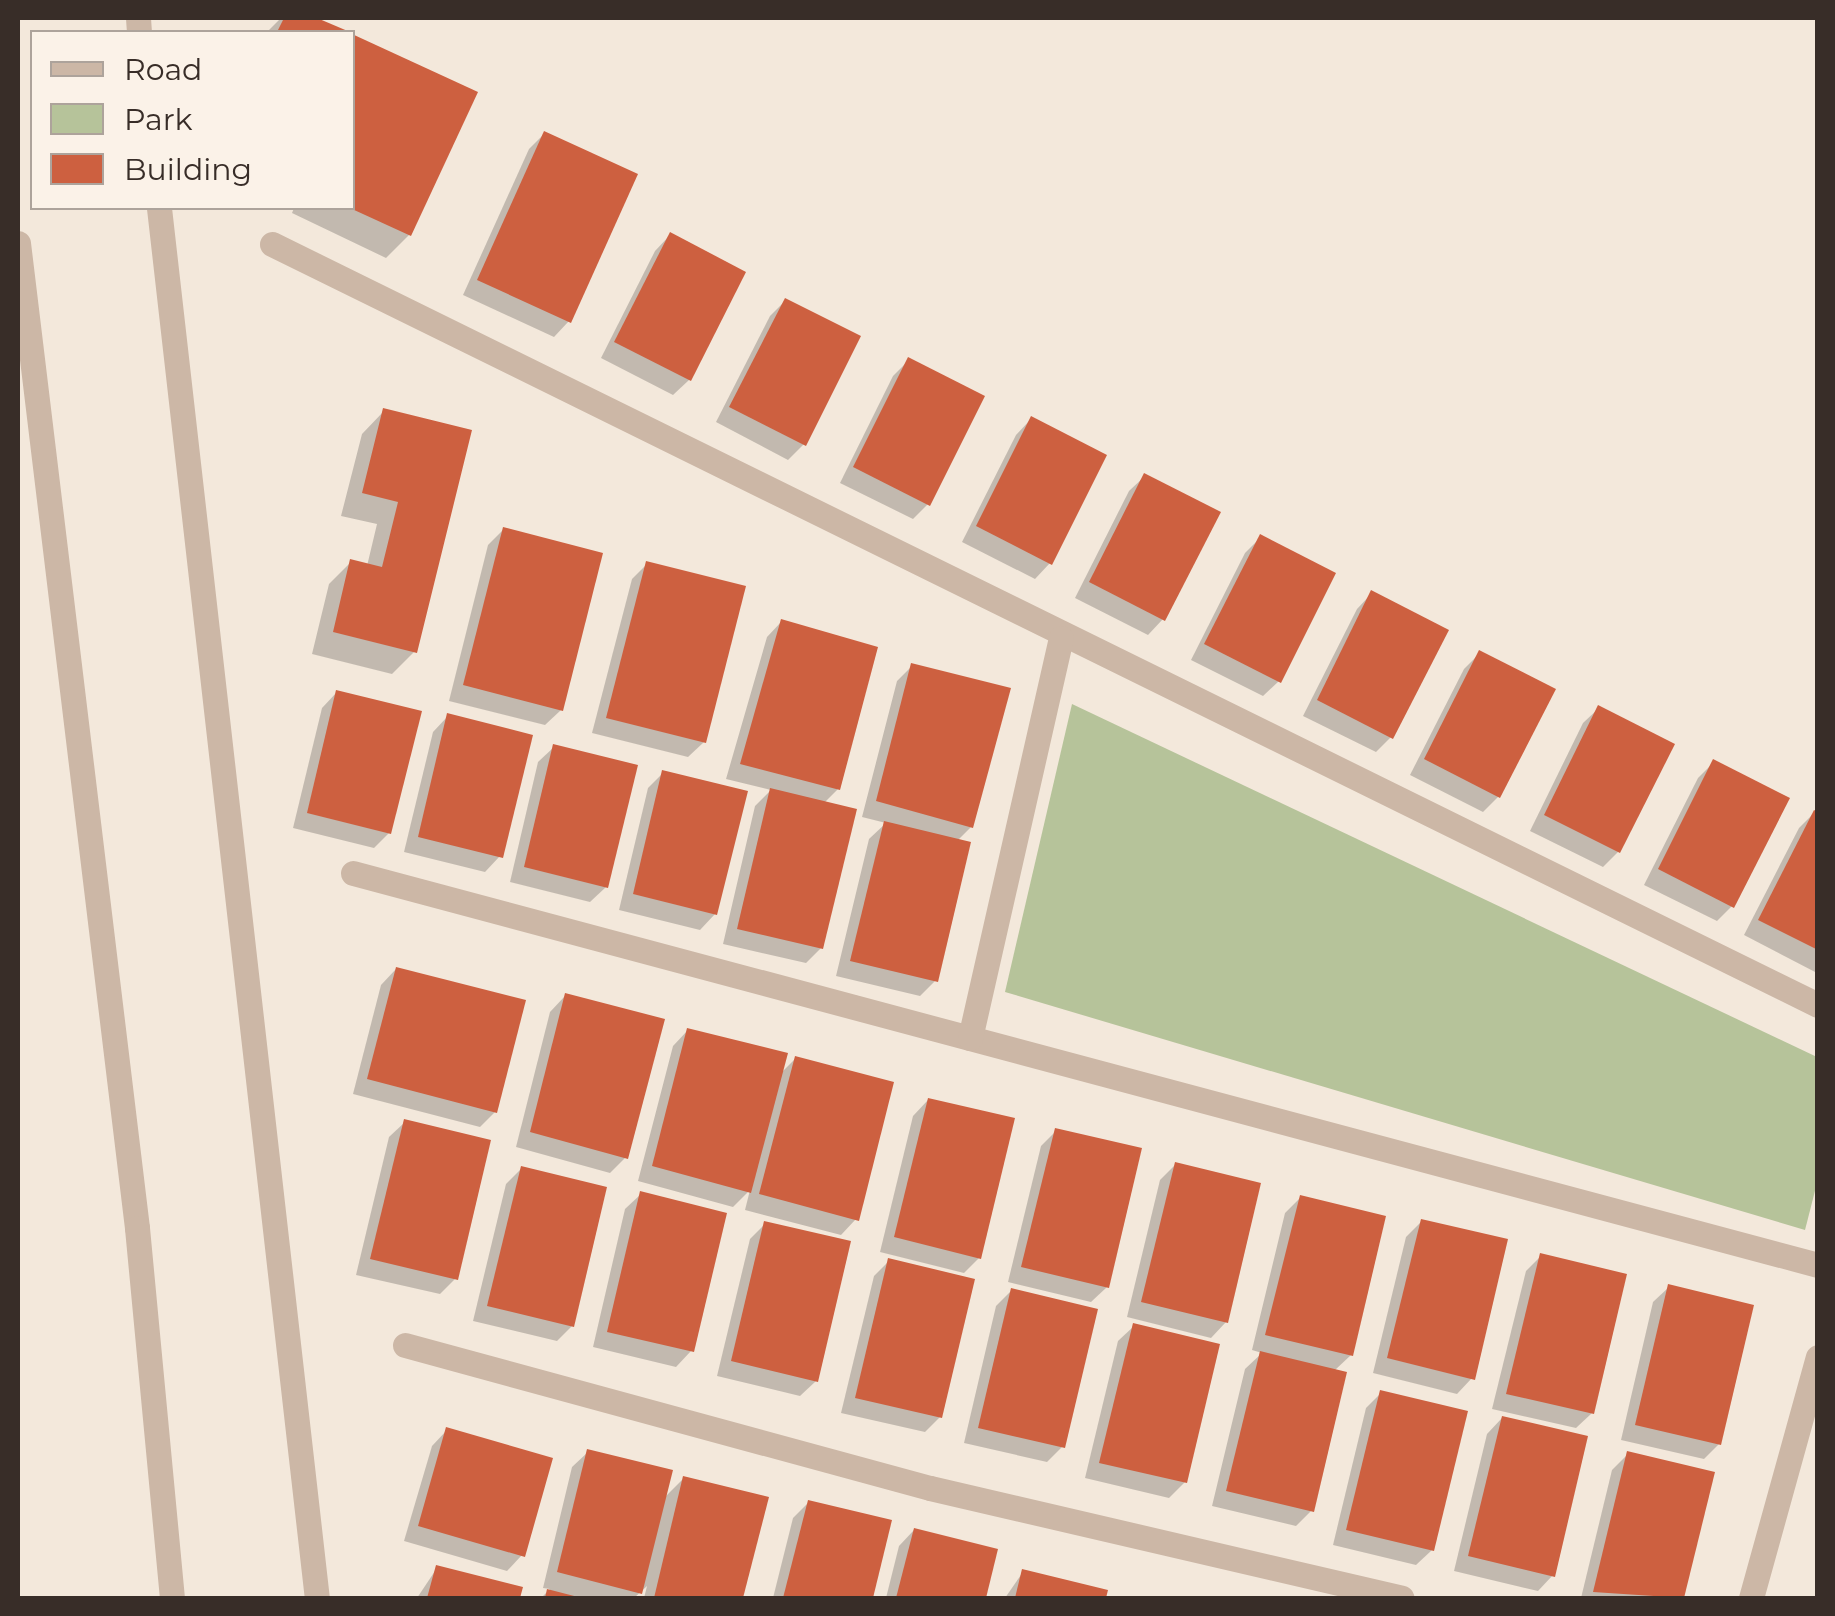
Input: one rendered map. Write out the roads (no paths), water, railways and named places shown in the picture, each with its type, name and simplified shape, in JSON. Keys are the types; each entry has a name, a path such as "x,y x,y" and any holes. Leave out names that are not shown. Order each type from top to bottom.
{"street":[{"path":"159,210 317,1598"},
{"path":"18,243 135,1208 172,1598"},
{"path":"272,244 1061,638 1818,1006"},
{"path":"970,1038 1061,638"},
{"path":"353,873 1818,1266"},
{"path":"405,1345 930,1488 1401,1598"},
{"path":"1751,1598 1818,1357"}]}
